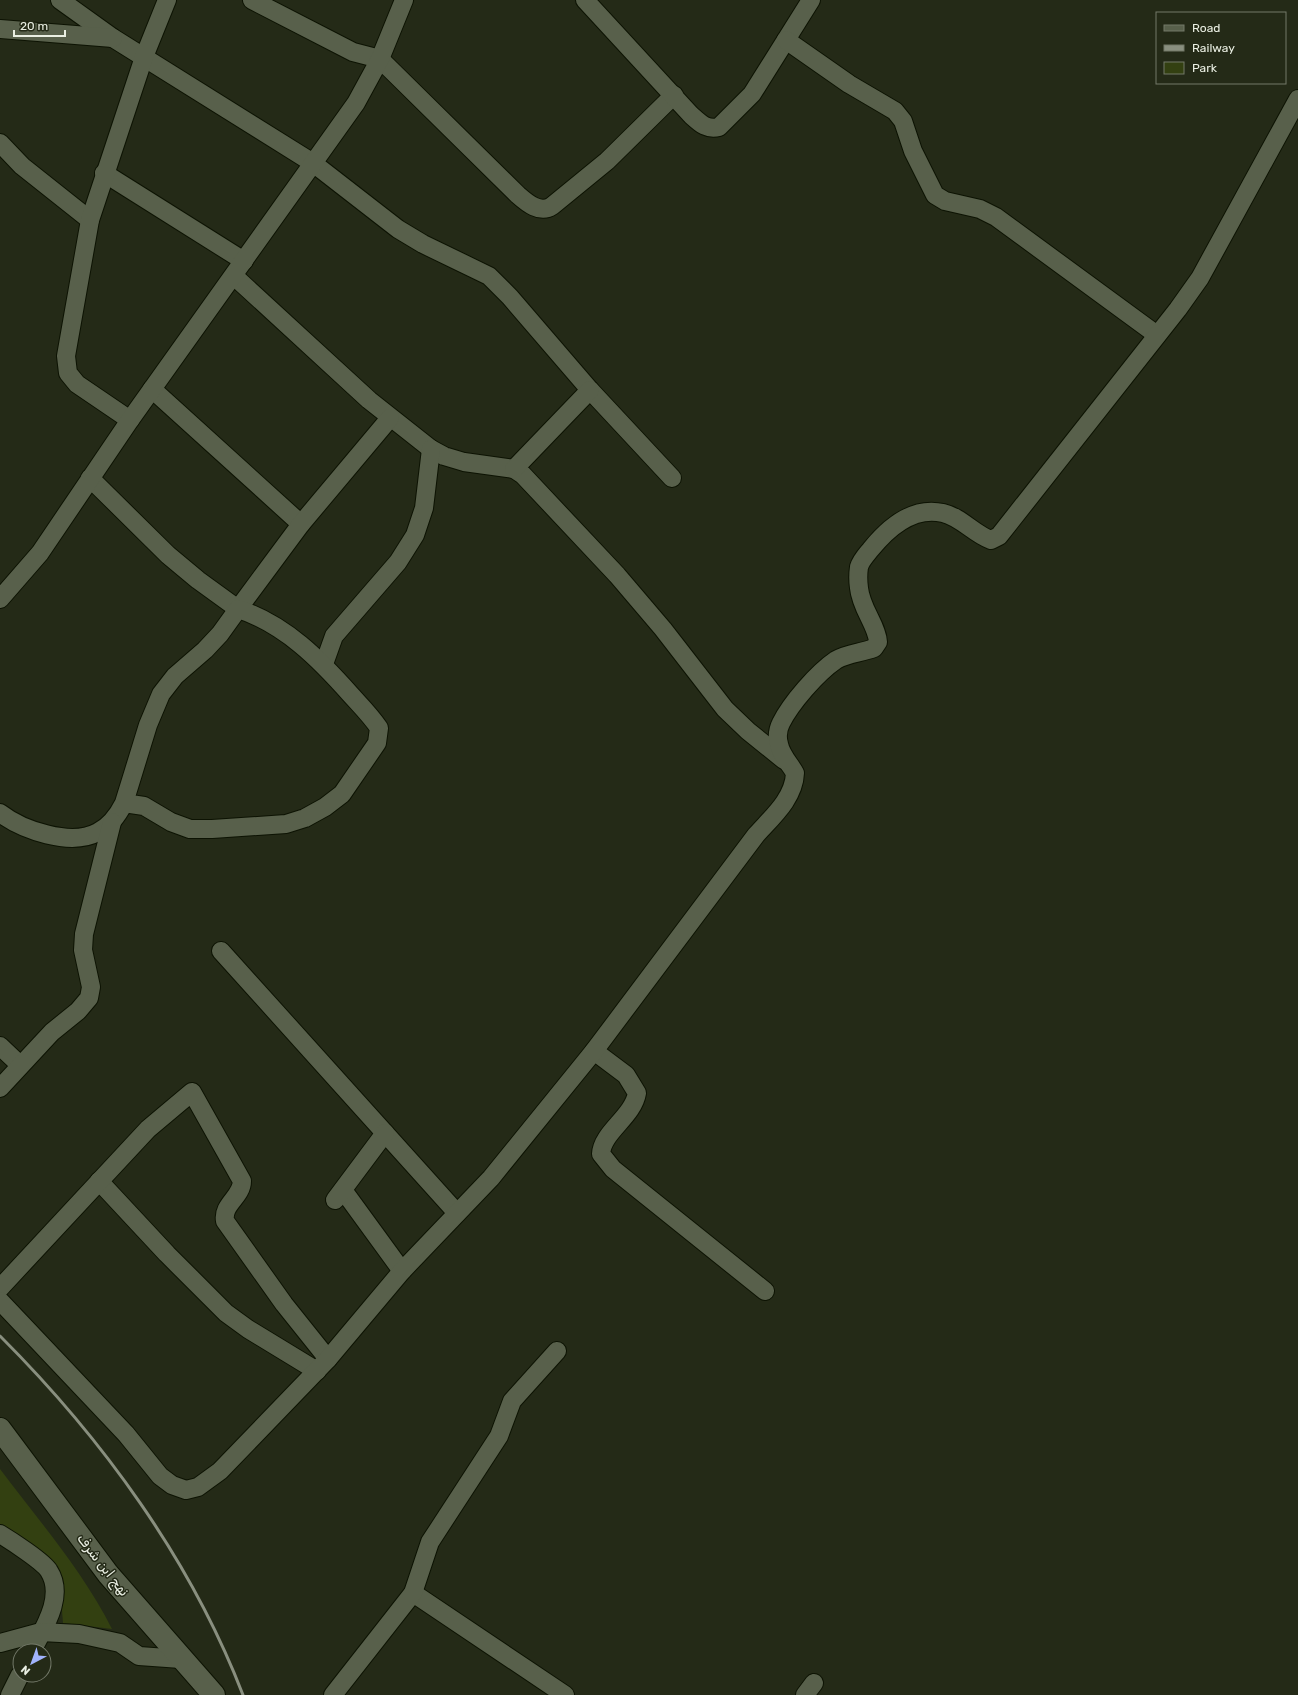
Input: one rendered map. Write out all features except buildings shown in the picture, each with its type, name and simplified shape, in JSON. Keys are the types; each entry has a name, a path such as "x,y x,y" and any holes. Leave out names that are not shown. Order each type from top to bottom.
{"main road":[{"name":"نهج ابن شرف","path":"0,1429 108,1574 214,1695"}],"street":[{"path":"60,0 113,38 313,163 398,229 423,244 489,276 510,297 590,390 672,478"},
{"path":"130,420 77,384 68,373 66,356 90,220 104,173 144,57 167,0"},
{"path":"252,0 353,52 380,59 518,195 535,207 542,209 552,206 607,161 674,95"},
{"path":"0,599 40,553 130,420 356,103 380,59 404,0"},
{"path":"585,0 698,122 711,128 719,127 752,94 811,0"},
{"path":"0,29 113,38"},
{"path":"786,40 844,80 895,111 903,121 913,151 935,195 945,201 980,209 996,217 1157,335"},
{"path":"0,1301 126,1434 160,1476 172,1485 186,1490 198,1487 220,1471 323,1365 402,1271 491,1178 594,1051 756,835 789,796 795,773 787,762 779,744 778,730 788,711 821,673 836,660 847,654 874,648 878,642 874,629 860,599 858,575 860,566 866,555 881,536 893,525 911,516 944,513 958,520 987,539 991,540 999,536 1200,278 1298,99"},
{"path":"0,143 22,166 90,220"},
{"path":"104,173 244,261"},
{"path":"234,276 390,418 431,449 444,456 464,462 514,469 524,476 617,575 663,629 725,709 748,731 787,762"},
{"path":"152,389 301,524"},
{"path":"514,469 590,390"},
{"path":"0,1088 52,1032 78,1011 89,998 91,987 83,950 84,934 112,822 124,803 148,725 161,694 175,676 205,650 220,634 301,524 390,418"},
{"path":"324,664 334,636 398,562 415,535 424,508 431,449"},
{"path":"90,478 168,555 198,580 238,609 268,622 293,639 324,664 379,728 377,743 373,751 353,781 333,802 305,818 286,824 212,829 181,827 144,806 124,803"},
{"path":"0,813 28,829 66,837 87,837 98,832 112,822"},
{"path":"221,951 457,1213"},
{"path":"0,1046 20,1065"},
{"path":"594,1051 626,1076 637,1093 632,1108 603,1144 601,1154 604,1160 613,1169 765,1291"},
{"path":"0,1288 148,1129 192,1092 242,1181 240,1189 226,1210 226,1221 280,1298 323,1365"},
{"path":"385,1133 339,1195 402,1271"},
{"path":"99,1181 167,1254 226,1313 248,1329 323,1365"},
{"path":"333,1695 413,1593 430,1542 499,1436 512,1402 557,1351"},
{"path":"0,1534 49,1570 55,1585 55,1599 36,1643"},
{"path":"413,1593 565,1695"},
{"path":"0,1643 42,1632 79,1634 120,1643 139,1656 181,1659"},
{"path":"10,1695 16,1683"}],"green space":[{"path":"0,1469 45,1527 88,1587 112,1629 63,1623 60,1586 0,1528"}],"railway":[{"path":"0,1336 38,1375 74,1416 140,1503 170,1549 197,1596 222,1645 243,1695"}]}
